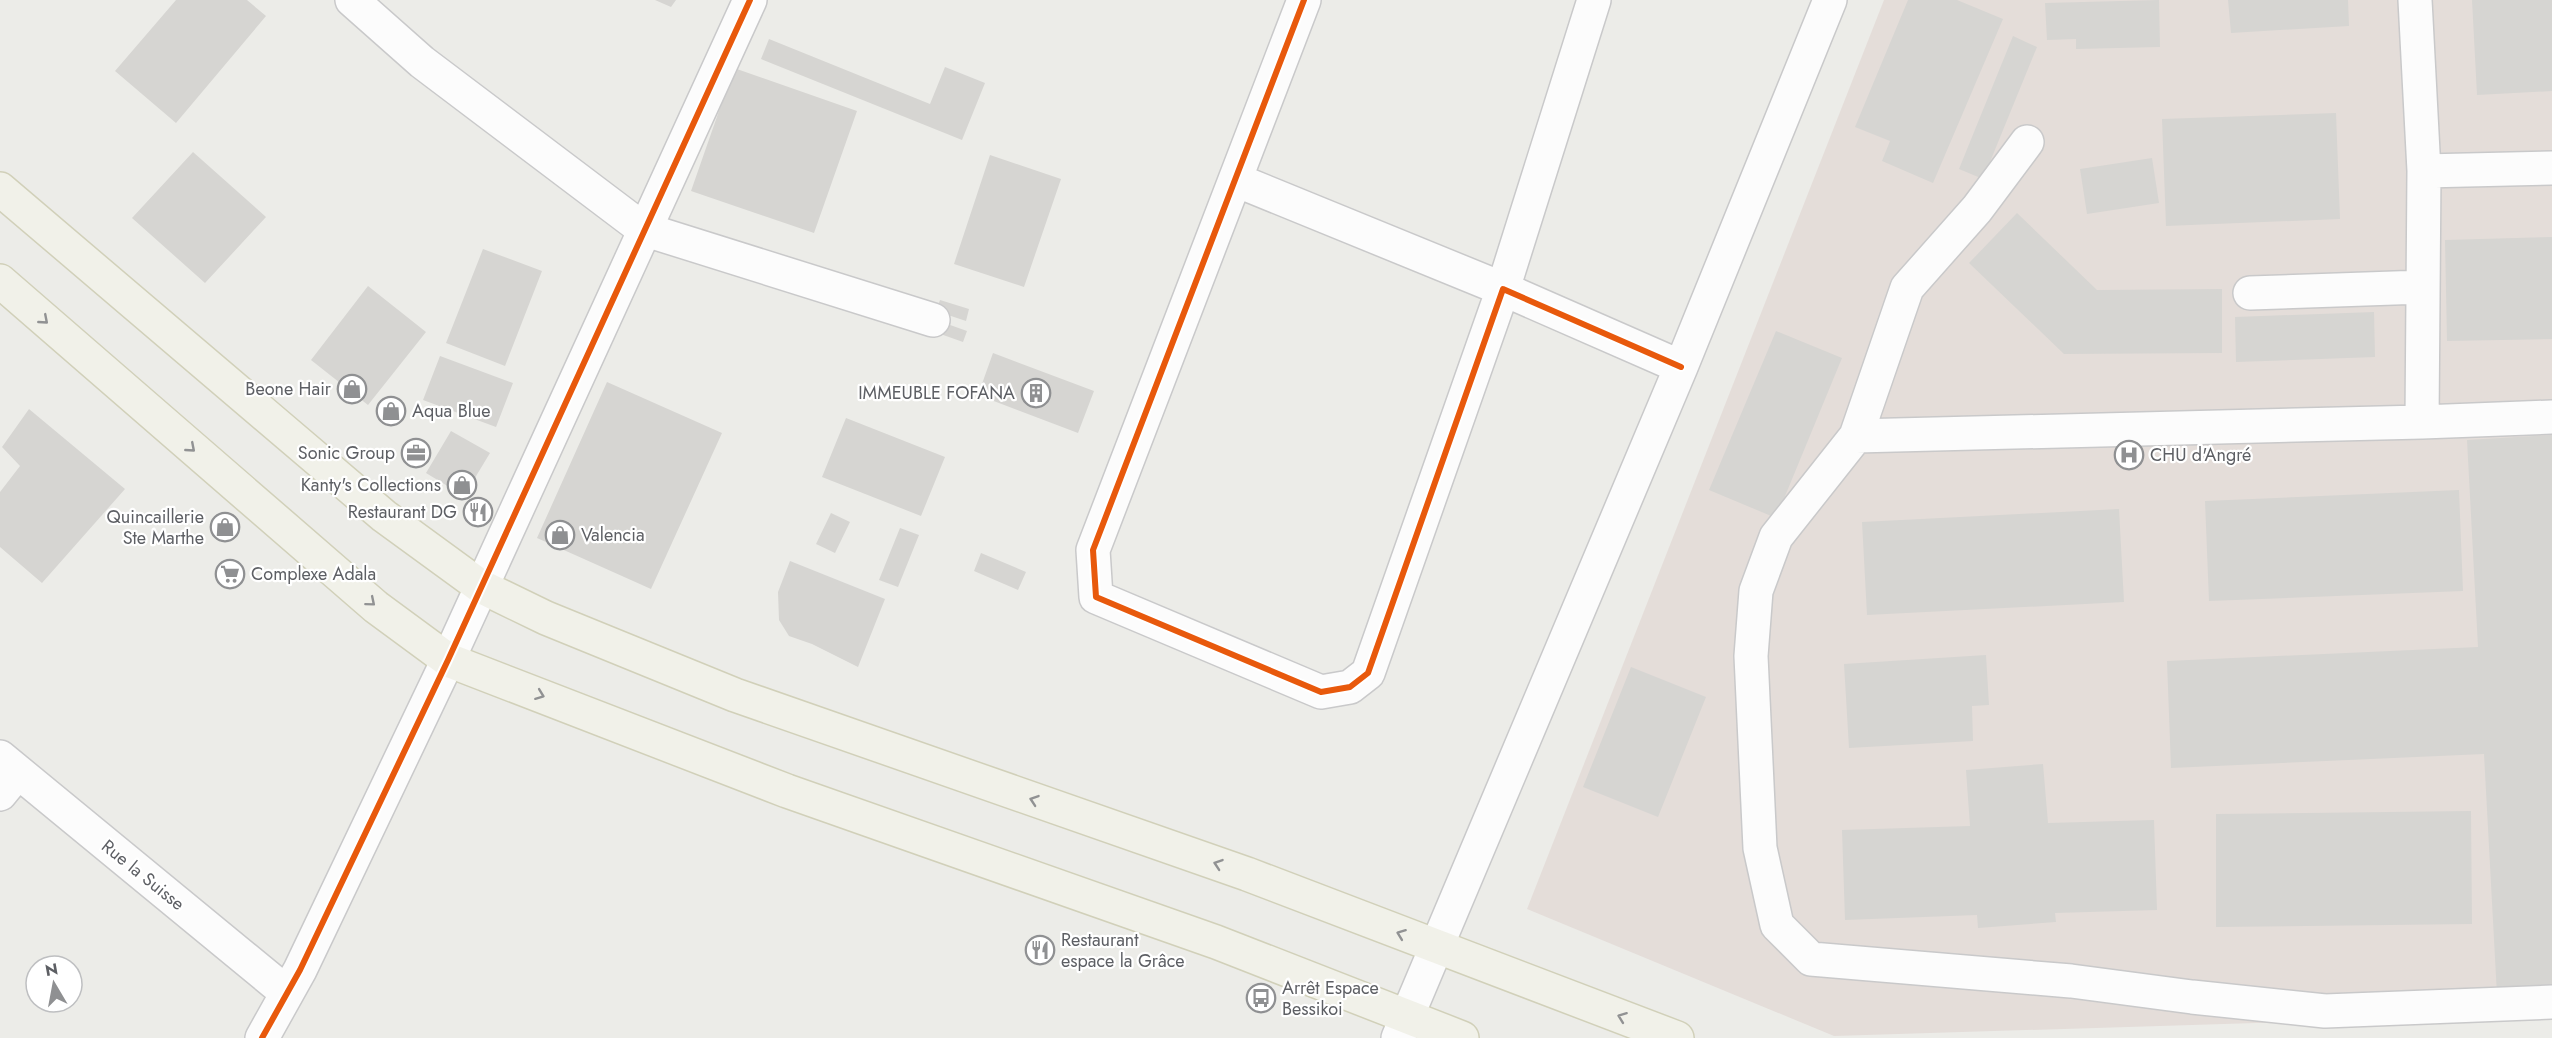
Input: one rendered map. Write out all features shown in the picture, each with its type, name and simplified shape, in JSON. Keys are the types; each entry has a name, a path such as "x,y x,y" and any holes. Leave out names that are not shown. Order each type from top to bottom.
{"main road":[{"path":"0,189 384,516 480,586 546,618 735,695 1247,874 1677,1038"},
{"path":"0,281 367,599 408,633 448,660 788,791 1216,942 1402,1027 1462,1038"}],"street":[{"path":"352,0 422,62 643,229 933,320"},
{"path":"262,1038 300,970 448,660 643,229 750,0"},
{"path":"1304,0 1093,550 1096,597 1321,692 1350,687 1368,673 1503,289 1594,0"},
{"path":"1402,1027 1681,367 1830,0"},
{"path":"2415,0 2424,171 2422,422"},
{"path":"2027,142 1977,209 1907,288 1856,436 1776,537 1756,591 1750,656 1760,848 1777,925 1811,959 2071,981 2325,1011 2552,1002"},
{"path":"2424,171 2552,168"},
{"path":"1236,180 1503,289 1681,367"},
{"path":"2250,293 2423,287"},
{"path":"1856,436 2552,417"},
{"name":"Rue la Suisse","path":"6,774 287,993"}],"shaded area":[{"name":"CHU d'Angré","path":"1884,0 2552,0 2552,1014 1834,1036 1527,909"}],"building":[{"path":"176,0 247,0 266,16 176,123 115,71"},
{"path":"655,0 676,0 671,7"},
{"path":"1908,0 1957,0 2003,19 1933,183 1882,161 1890,141 1855,127"},
{"path":"2159,0 2160,47 2076,49 2076,39 2047,40 2045,3"},
{"path":"2228,0 2348,0 2349,26 2231,33"},
{"path":"2472,0 2552,0 2552,91 2477,95"},
{"path":"2013,36 2037,47 1983,179 1959,169"},
{"path":"769,39 930,104 945,67 985,83 962,140 761,59"},
{"path":"734,68 857,111 814,233 691,191"},
{"path":"2336,113 2340,219 2166,226 2162,119"},
{"path":"193,152 266,217 205,283 132,218"},
{"path":"990,155 1061,179 1024,287 954,264"},
{"path":"2152,158 2159,203 2087,214 2080,169"},
{"path":"2017,213 2097,290 2222,289 2222,353 2064,354 1969,263"},
{"path":"2552,237 2552,339 2447,341 2445,240"},
{"path":"483,249 542,271 505,366 446,343"},
{"path":"368,286 426,332 368,405 311,360"},
{"path":"940,300 969,309 966,321 936,311"},
{"path":"2374,312 2375,357 2236,362 2235,317"},
{"path":"936,320 967,331 963,342 932,331"},
{"path":"1776,331 1842,358 1776,518 1709,490"},
{"name":"IMMEUBLE FOFANA","path":"993,353 1094,391 1078,433 978,395"},
{"path":"440,356 513,383 496,427 423,400"},
{"path":"607,382 722,433 651,589 537,538"},
{"path":"29,409 125,489 42,583 0,547 0,492 20,466 2,447"},
{"path":"846,418 945,457 921,516 822,477"},
{"path":"451,431 490,453 464,496 426,473"},
{"path":"2552,435 2552,992 2497,995 2484,754 2171,768 2167,661 2478,647 2467,440"},
{"path":"2459,490 2463,591 2209,601 2205,501"},
{"path":"2119,509 2124,602 1867,615 1862,522"},
{"path":"831,513 850,522 835,553 816,544"},
{"path":"900,528 919,535 898,587 879,580"},
{"path":"981,553 1026,572 1018,590 974,571"},
{"path":"790,561 885,599 858,667 812,644 789,636 779,620 778,592"},
{"path":"1986,655 1989,705 1972,706 1973,741 1849,748 1844,664"},
{"path":"1631,667 1706,697 1658,817 1583,787"},
{"path":"2043,764 2048,823 2154,820 2157,910 2055,913 2056,922 1978,928 1977,915 1845,920 1842,830 1970,826 1966,770"},
{"path":"2471,811 2472,924 2216,927 2216,814"}],"cycle path":[{"path":"262,1038 300,970 448,660 750,0"},
{"path":"1304,0 1093,550 1096,597 1321,692 1350,687 1368,673 1503,289 1681,367"}],"place":[{"name":"Beone Hair","path":"352,389"},
{"name":"IMMEUBLE FOFANA","path":"1036,393"},
{"name":"Aqua Blue","path":"391,411"},
{"name":"Sonic Group","path":"416,453"},
{"name":"CHU d'Angré","path":"2129,455"},
{"name":"Kanty's Collections","path":"462,485"},
{"name":"Restaurant DG","path":"478,512"},
{"name":"Quincaillerie Ste Marthe","path":"225,527"},
{"name":"Valencia","path":"560,535"},
{"name":"Complexe Adala","path":"230,574"},
{"name":"Restaurant espace la Grâce","path":"1040,950"},
{"name":"Arrêt Espace Bessikoi","path":"1261,998"}]}
